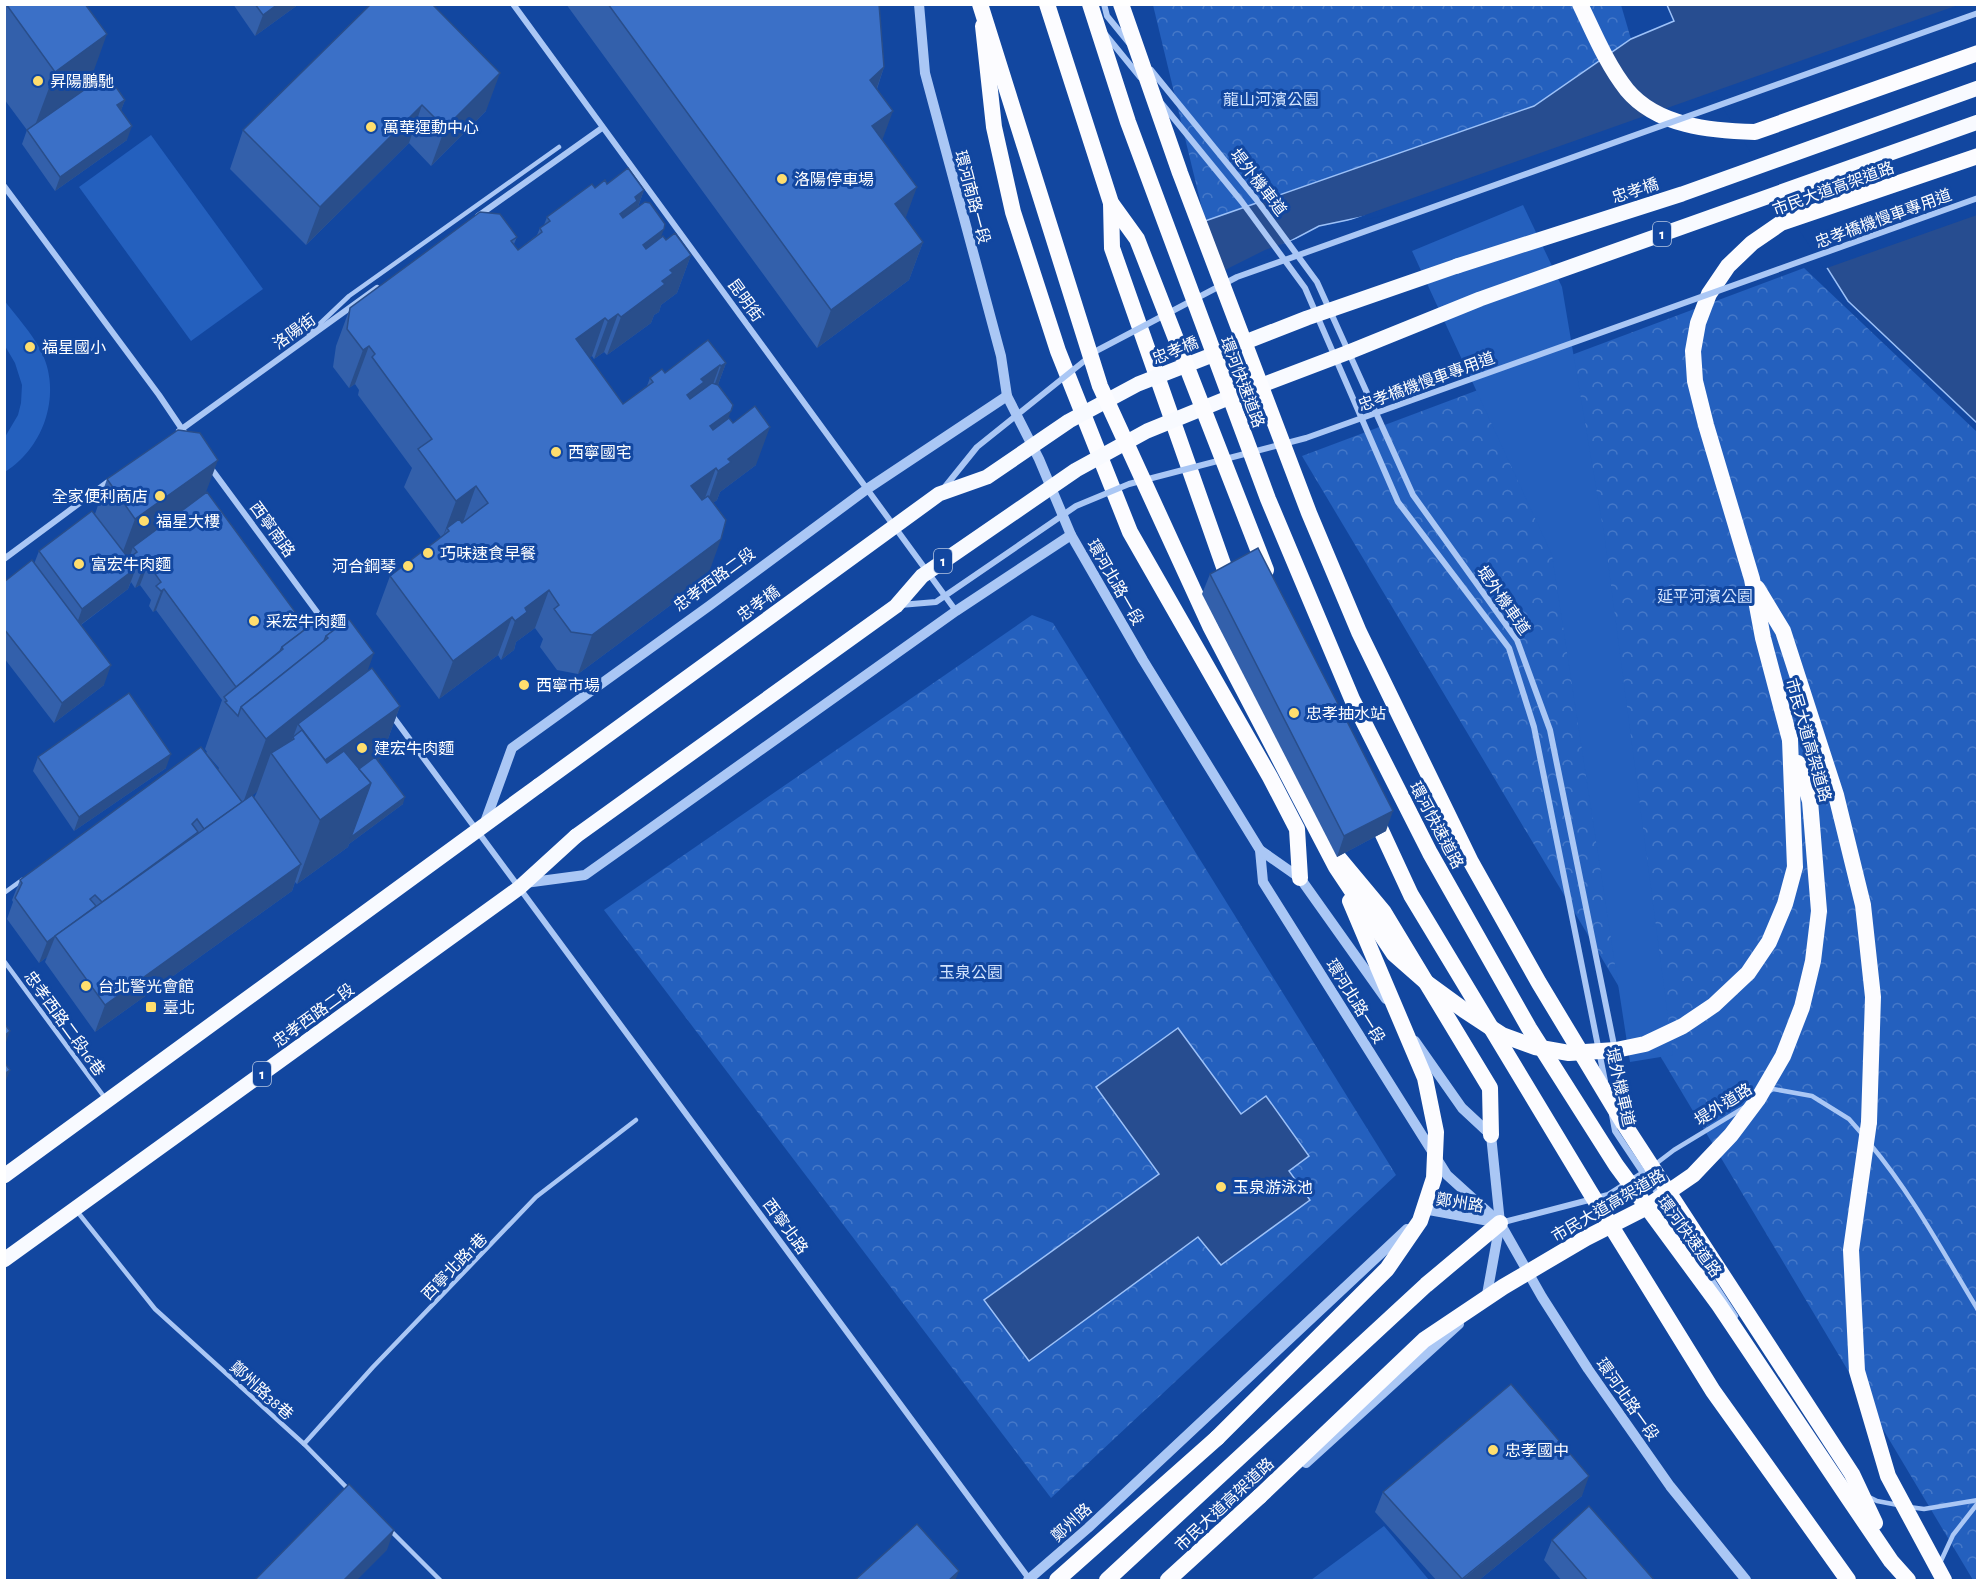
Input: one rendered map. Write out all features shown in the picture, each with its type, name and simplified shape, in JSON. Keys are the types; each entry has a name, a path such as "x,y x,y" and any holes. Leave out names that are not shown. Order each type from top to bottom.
{"highway":[{"path":"980,4 994,127 1013,212 1058,351 1130,532 1270,777 1297,829 1300,878"},
{"path":"980,4 1100,386 1210,626 1336,867 1394,954 1427,983 1502,1035 1535,1047 1569,1053 1616,1050 1645,1044 1683,1026 1714,1005 1748,973 1769,942 1785,904 1796,867 1790,740"},
{"path":"1047,4 1111,203 1112,248 1238,606"},
{"name":"環河快速道路","path":"1091,4 1128,122 1268,499 1352,699 1430,854 1529,1028 1616,1165 1719,1305 1891,1561 1908,1581"},
{"path":"1121,4 1180,173 1314,524 1359,632 1471,862 1539,983 1624,1124 1852,1474 1902,1581"},
{"path":"1580,4 1617,77 1628,92 1645,107 1669,118 1722,132 1755,132 1977,53"},
{"name":"市民大道高架道路","path":"1168,1581 1424,1340 1503,1287 1586,1238 1645,1208 1693,1175 1731,1136 1758,1099 1783,1056 1802,1007 1814,951 1819,911 1810,801 1790,740 1763,639 1752,579 1695,381 1693,351 1698,323 1708,294 1728,266 1752,243 1781,223 1977,156"},
{"path":"1111,203 1137,239 1274,589"},
{"path":"1752,579 1784,631 1836,795 1863,905 1873,997 1869,1122 1851,1250 1857,1371 1888,1476 1944,1581"},
{"path":"1057,1581 1217,1438 1387,1269 1420,1221 1434,1178 1436,1132 1425,1078 1336,867 1287,741"},
{"path":"1270,777 1383,911 1490,1088 1491,1135"},
{"path":"1367,801 1411,896 1602,1212 1713,1391 1848,1581"},
{"path":"1107,1581 1426,1285 1500,1224"}],"main road":[{"name":"忠孝橋","path":"480,828 939,495 987,477 1069,421 1138,384 1328,310 1682,194 1977,88"},
{"name":"1","path":"896,606 922,576 932,569 1076,470 1147,431 1480,299 1977,122"},
{"name":"忠孝西路二段","path":"4,1260 522,885 576,836 896,606"},
{"name":"1","path":"4,1176 480,828"}],"street":[{"name":"昆明街","path":"513,4 956,611"},
{"name":"環河南路一段","path":"919,4 925,73 1001,356 1007,396"},
{"name":"堤外機車道","path":"1091,4 1095,21 1242,202 1305,288 1398,502 1509,648 1534,727 1615,1131 1643,1173"},
{"name":"堤外機車道","path":"1104,4 1107,16 1256,199 1317,282 1413,495 1517,640 1550,730 1627,1116 1642,1142 1643,1173"},
{"path":"939,495 977,447 1098,350 1238,277 1977,13"},
{"path":"472,220 602,128"},
{"path":"4,186 194,444"},
{"name":"忠孝橋機慢車專用道","path":"896,606 936,602 1076,506 1129,484 1306,438 1977,198"},
{"name":"洛陽街","path":"173,435 385,283"},
{"name":"忠孝西路二段","path":"480,828 512,748 867,489 1007,396"},
{"name":"環河北路一段","path":"1007,396 1039,459 1071,535 1143,660 1260,849 1263,882 1447,1175 1500,1224 1542,1297 1595,1379 1670,1486 1746,1581"},
{"name":"西寧南路","path":"206,462 332,632"},
{"path":"4,559 122,472"},
{"name":"忠孝西路二段","path":"522,885 585,875 956,611 1071,535"},
{"path":"387,708 522,885"},
{"path":"1260,849 1300,878 1462,1108 1491,1135 1500,1224"},
{"name":"西寧北路","path":"522,885 1029,1580"},
{"name":"堤外道路","path":"1500,1224 1608,1195 1643,1173"},
{"name":"鄭州路","path":"1029,1580 1088,1528 1429,1209 1500,1224 1486,1300 1177,1581"}],"lane":[{"path":"297,345 349,296 559,147"},
{"path":"4,892 24,879"},
{"name":"忠孝西路二段16巷","path":"4,961 107,1100"},
{"name":"堤外道路","path":"1643,1173 1674,1150 1773,1089 1812,1095 1849,1119 1883,1159 1933,1234 1977,1310"},
{"name":"西寧北路1巷","path":"304,1444 373,1367 536,1197 636,1120"},
{"path":"1643,1173 1739,1321"},
{"name":"鄭州路38巷","path":"76,1210 155,1309 304,1444 353,1493"},
{"path":"1784,1390 1842,1480"},
{"path":"1851,1486 1876,1501 1924,1509 1977,1501"},
{"path":"1939,1581 1940,1562 1953,1535 1977,1501"},
{"path":"386,1526 440,1581"}],"green space":[{"name":"龍山河濱公園","path":"1153,5 1621,5 1631,39 1534,106 1205,221"},
{"path":"151,135 263,289 191,341 79,187"},
{"path":"1523,205 1562,287 1605,540 1673,1055 1630,1062 1552,555 1412,251"},
{"name":"延平河濱公園","path":"1804,268 1977,432 1977,1580 1973,1580 1302,456"},
{"path":"4,300 40,349 47,366 50,383 50,400 40,433 31,448 5,472 5,437 18,415 22,385 15,363 5,346"},
{"name":"玉泉公園","path":"1032,615 1053,623 1396,1175 1051,1498 604,910"},
{"path":"1384,1526 1429,1580 1311,1580"}],"shaded area":[{"path":"1667,5 1977,5 1977,423 1848,301 1717,93 1410,207 1319,226 1219,279 1205,221 1534,106 1631,39 1674,21"},
{"name":"玉泉游泳池","path":"1178,1028 1241,1114 1266,1096 1309,1156 1289,1171 1310,1200 1221,1265 1198,1237 1029,1361 984,1300 1159,1174 1096,1087"}],"pier":[{"path":"1961,4 1977,5 1977,215 1824,269 1716,97 1666,127 1411,210 1334,226"},
{"path":"1308,235 1220,281 1215,275 1265,250"}],"building":[{"path":"6,4 85,4 107,34 55,72"},
{"path":"255,4 278,4 263,15"},
{"name":"萬華運動中心","path":"371,4 432,4 500,73 445,128 422,105 320,207 243,130"},
{"name":"洛陽停車場","path":"608,4 879,4 884,67 870,80 893,111 872,126 917,187 895,204 923,242 831,310"},
{"path":"107,74 125,100 117,105 132,126 60,177 27,130"},
{"name":"西寧國宅","path":"628,168 644,190 635,197 637,201 620,214 623,218 645,202 650,203 665,224 664,229 643,245 646,249 663,236 666,240 675,233 691,255 670,270 673,273 662,281 665,284 621,317 618,314 608,321 605,318 576,339 623,404 653,382 650,378 662,369 665,373 708,340 726,363 701,379 704,382 687,395 690,399 712,383 718,385 733,405 731,411 710,426 713,430 729,418 733,423 755,406 770,427 728,459 731,462 718,471 716,468 691,486 702,500 708,496 726,520 721,539 592,635 571,632 554,609 559,605 549,590 525,608 527,612 515,621 512,617 453,661 390,576 449,531 447,528 459,519 462,523 488,503 476,486 456,501 418,449 432,439 372,357 375,354 369,346 363,350 347,329 350,308 480,212 500,214 517,237 511,241 518,250 542,232 540,228 550,221 547,217 592,184 595,188 605,180 607,184"},
{"path":"178,430 200,433 218,460 135,519 107,479"},
{"path":"207,492 307,628 236,687 164,589 161,591 156,586 161,582 148,564 143,568 133,555 137,552 133,547"},
{"path":"92,511 136,568 82,609 39,551"},
{"name":"忠孝抽水站","path":"1258,548 1393,811 1344,836 1210,574"},
{"path":"32,560 111,665 62,703 4,629 4,582"},
{"path":"330,613 340,626 241,707 238,716 225,702 227,701 224,697 283,649 282,647"},
{"path":"349,619 374,653 266,739 241,707"},
{"path":"372,668 400,706 325,760 298,724"},
{"path":"129,693 171,754 79,817 38,757"},
{"path":"302,730 327,763 344,751 371,783 320,820 271,753 294,739 293,737"},
{"path":"201,747 242,802 204,829 197,819 192,824 198,832 102,902 95,895 90,899 96,906 47,942 15,898 22,883 20,880"},
{"path":"375,757 405,797 351,837 371,783 359,769"},
{"path":"252,795 301,864 105,1005 55,936"},
{"path":"4,1023 10,1031 4,1036"},
{"path":"4,1062 10,1070 4,1074"},
{"path":"1511,1384 1589,1476 1462,1579 1383,1492"},
{"path":"349,1484 394,1530 343,1581 254,1581"},
{"path":"1589,1506 1655,1581 1588,1581 1552,1540"},
{"path":"917,1524 959,1571 948,1581 854,1581"}],"place":[{"name":"昇陽鵬馳","path":"38,81"},
{"name":"萬華運動中心","path":"371,127"},
{"name":"洛陽停車場","path":"782,179"},
{"name":"福星國小","path":"30,347"},
{"name":"西寧國宅","path":"556,452"},
{"name":"全家便利商店","path":"160,496"},
{"name":"福星大樓","path":"144,521"},
{"name":"巧味速食早餐","path":"428,553"},
{"name":"富宏牛肉麵","path":"79,564"},
{"name":"河合鋼琴","path":"408,566"},
{"name":"采宏牛肉麵","path":"254,621"},
{"name":"西寧市場","path":"524,685"},
{"name":"忠孝抽水站","path":"1294,713"},
{"name":"建宏牛肉麵","path":"362,748"},
{"name":"台北警光會館","path":"86,986"},
{"name":"臺北","path":"151,1007"},
{"name":"玉泉游泳池","path":"1221,1187"},
{"name":"忠孝國中","path":"1493,1450"}]}
